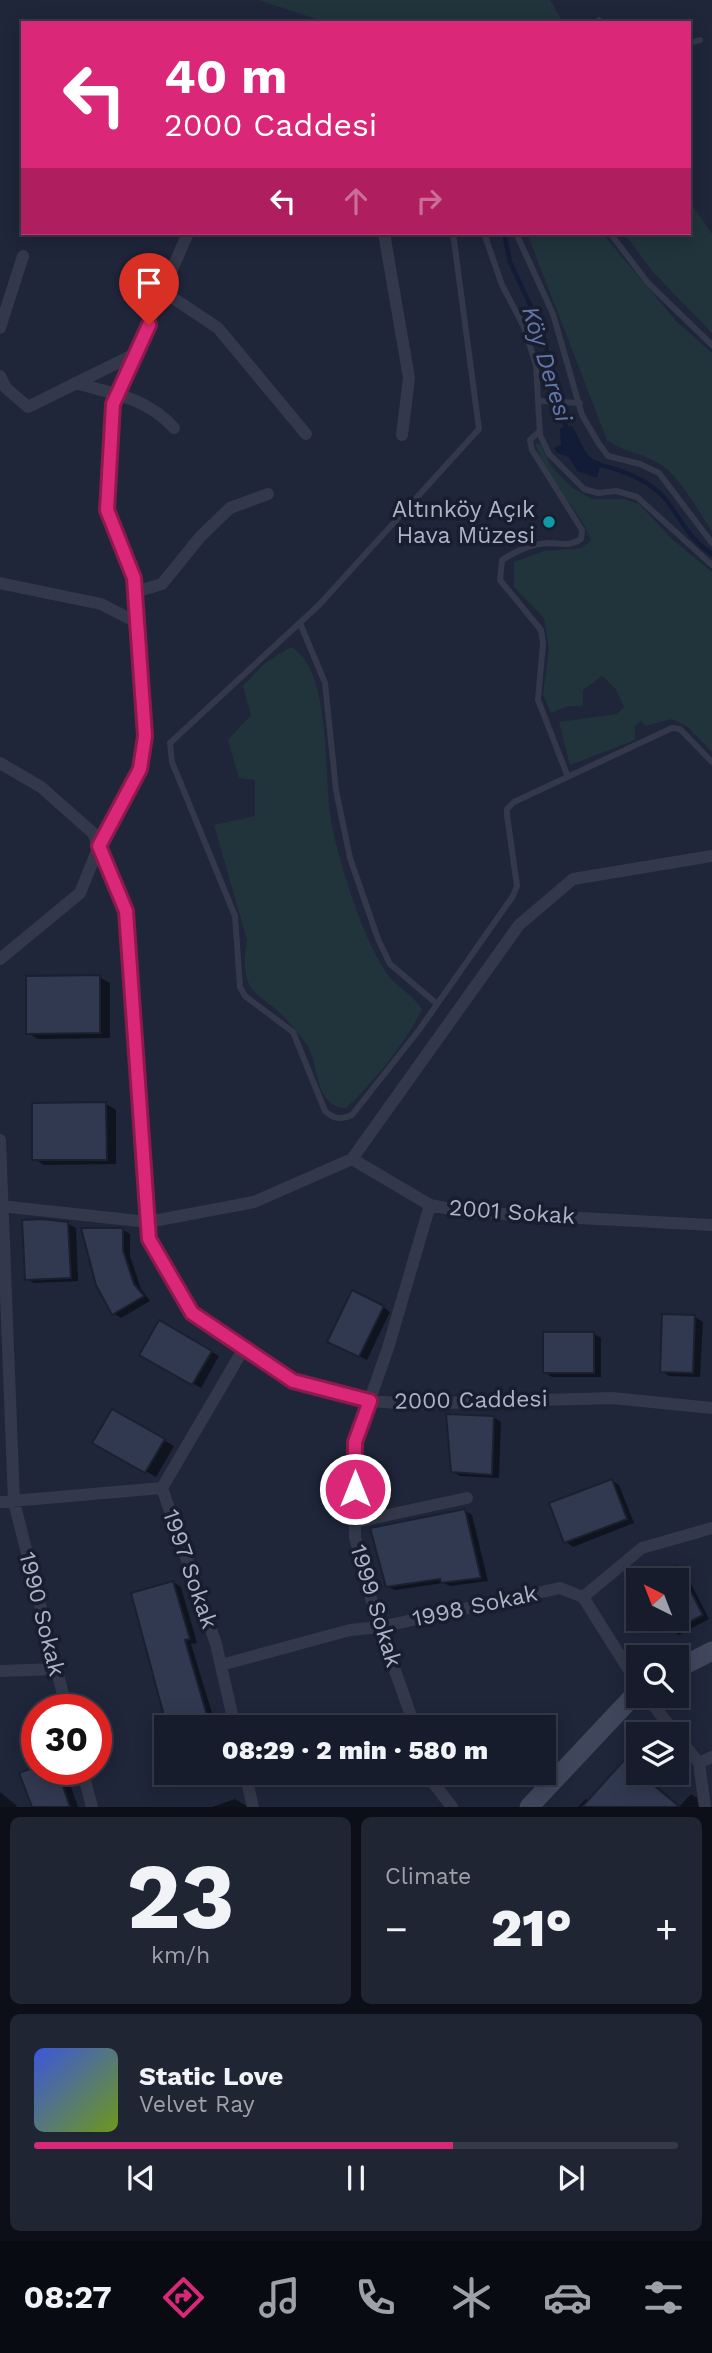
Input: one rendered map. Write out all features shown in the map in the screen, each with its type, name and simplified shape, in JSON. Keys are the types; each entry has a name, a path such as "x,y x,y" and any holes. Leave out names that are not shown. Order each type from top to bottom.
{"street":[{"path":"0,959 80,893 99,846 140,769 145,736 134,578 107,510 113,404 187,235"},
{"path":"384,235 409,378 402,435"},
{"path":"0,328 23,256"},
{"path":"164,292 218,328 306,434"},
{"path":"0,376 6,388 28,407 137,353"},
{"path":"75,383 140,401 162,414 174,428"},
{"path":"135,592 162,584 200,537 230,508 268,494"},
{"path":"0,583 101,604 138,623"},
{"name":"2000 Caddesi","path":"0,763 41,787 93,833 126,911 149,1239 192,1313 293,1381 370,1401 411,1404 612,1398 712,1408"},
{"path":"1,1206 148,1222 254,1202 352,1159 519,925 573,879 712,856"},
{"name":"1990 Sokak","path":"0,1140 14,1502 63,1694"},
{"name":"2001 Sokak","path":"352,1159 429,1205 466,1212 712,1224"},
{"name":"1999 Sokak","path":"411,1715 380,1627 355,1537 355,1442 429,1205"},
{"name":"1997 Sokak","path":"232,1715 221,1665 162,1488 244,1348"},
{"path":"0,1502 162,1488"},
{"path":"355,1522 467,1498"},
{"path":"626,1667 583,1597 642,1548 712,1528"},
{"name":"1998 Sokak","path":"221,1665 350,1630 380,1627 560,1588 583,1597"},
{"path":"689,1663 712,1651"},
{"path":"0,1671 56,1670"},
{"path":"529,1807 626,1702"},
{"path":"656,1708 667,1722"},
{"path":"689,1750 699,1763 705,1807"},
{"path":"699,1763 712,1757"},
{"path":"86,1785 92,1807"},
{"path":"248,1785 253,1807"},
{"path":"435,1785 452,1807"}],"lane":[{"path":"691,43 700,40"},
{"path":"453,235 479,429 300,623 170,743 172,762 235,916 240,987 245,996 293,1032 325,1111 331,1117 342,1119 352,1115 437,1004 513,896 517,886 508,809 514,802 673,728 680,729 712,762"},
{"path":"485,235 502,285 524,327 536,365 540,431 549,454 584,489 598,493 616,491 637,497 712,565"},
{"path":"517,235 553,314 582,415 608,456 640,464 659,473 712,544"},
{"path":"612,235 648,283 712,345"},
{"path":"539,401 580,403"},
{"path":"540,431 530,440 532,450 582,530 581,539 574,544 544,543 517,550 502,559 500,580 541,630 543,643 538,699 558,743 568,777"},
{"path":"300,623 325,683 337,790 350,858 378,939 390,964 437,1004"}],"shaded area":[{"path":"259,0 550,0 562,21 322,21"},
{"path":"691,203 712,234 712,333 653,272 625,235 691,235"},
{"path":"528,235 604,235 676,321 712,353 712,531 670,472 656,461 607,440"},
{"path":"535,442 541,445 551,466 571,487 592,499 624,499 639,504 672,539 712,572 712,752 688,727 672,719 645,726 641,721 635,726 635,740 570,765 559,722 617,714 624,707 615,688 602,676 583,690 583,706 568,706 551,713 543,694 549,649 544,618 514,587 514,562 544,551 582,548 591,540 578,515 546,468"},
{"path":"291,647 304,659 313,676 319,698 326,748 331,822 354,904 385,971 422,1009 388,1061 346,1108 336,1106 323,1093 311,1053 296,1030 250,987 245,967 247,940 214,825 255,816 255,780 239,778 228,740 251,715 243,686 265,663"}],"water":[{"path":"572,426 590,457 601,462 597,478 577,471 569,457 557,453 554,448 561,445 560,428"}],"building":[{"path":"100,975 100,1033 26,1034 26,976"},
{"path":"106,1102 107,1160 32,1160 32,1103"},
{"path":"22,1220 68,1222 71,1278 25,1280"},
{"path":"81,1228 123,1228 123,1250 134,1284 144,1296 112,1315 96,1285"},
{"path":"352,1290 384,1306 359,1357 327,1342"},
{"path":"662,1314 695,1315 693,1373 660,1372"},
{"path":"159,1320 212,1351 192,1385 139,1355"},
{"path":"543,1332 594,1332 594,1373 543,1373"},
{"path":"112,1409 165,1439 145,1473 92,1443"},
{"path":"446,1414 494,1416 492,1475 451,1472"},
{"path":"612,1479 627,1519 564,1543 549,1503"},
{"path":"465,1509 481,1578 441,1583 440,1579 386,1587 370,1528"},
{"path":"173,1581 190,1639 185,1640 207,1715 164,1715 131,1593"},
{"path":"690,1590 703,1615 690,1622"},
{"path":"626,1758 626,1785 653,1785 680,1807 582,1807"},
{"path":"24,1785 62,1785 70,1807 32,1807"}],"waterway":[{"name":"Köy Deresi","path":"504,235 510,262 541,328 567,431"},
{"name":"Köy Deresi","path":"595,464 625,472 653,487 667,501 692,536 712,554"}],"place":[{"name":"Altınköy Açık Hava Müzesi","path":"549,522"}],"route":[{"path":"149,325 113,404 107,510 134,578 144,690 145,736 140,769 99,846 126,911 149,1239 192,1313 293,1381 370,1401 355,1442 355,1489"}]}
